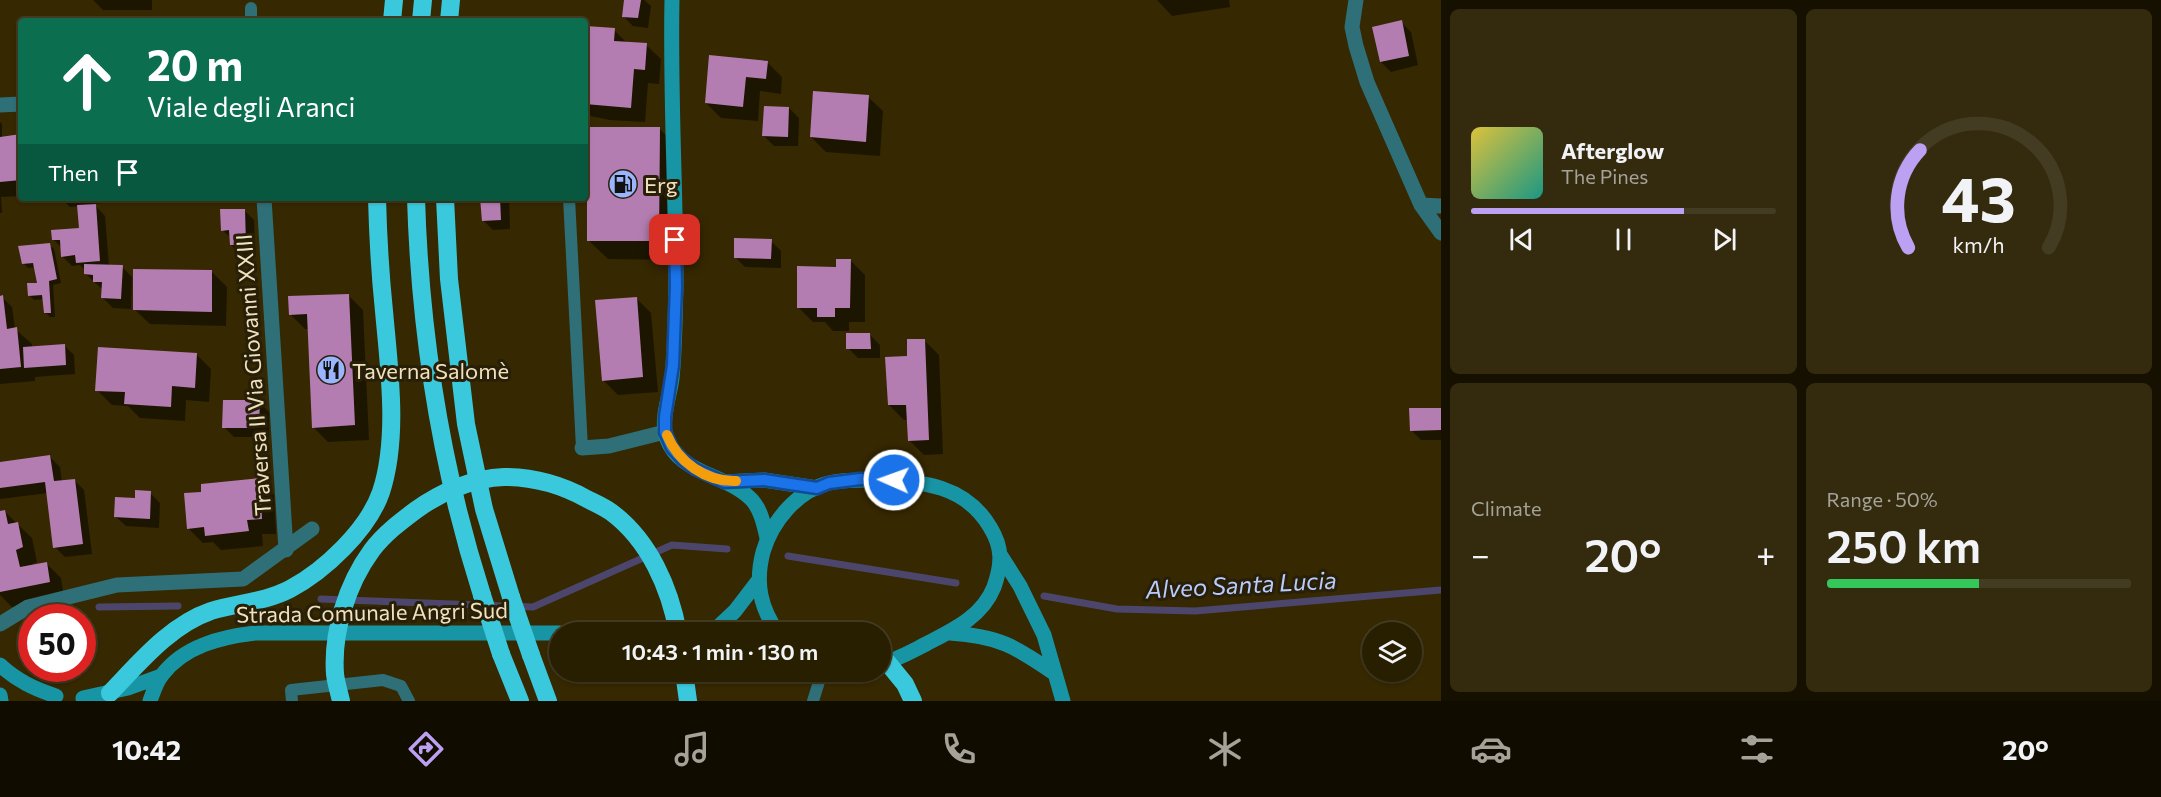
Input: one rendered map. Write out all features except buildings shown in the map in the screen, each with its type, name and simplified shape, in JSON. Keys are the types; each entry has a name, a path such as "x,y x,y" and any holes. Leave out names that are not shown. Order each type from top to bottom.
{"highway":[{"path":"392,18 394,0"},
{"path":"421,18 423,0"},
{"path":"449,18 451,0"},
{"path":"110,693 173,632 210,611 250,603 288,591 315,574 342,549 369,518 381,493 389,459 390,420 377,201"},
{"path":"416,201 428,350 440,428 457,513 501,654 519,701"},
{"path":"445,201 449,279 466,424 484,509 511,597 548,701"},
{"path":"341,701 335,676 335,646 342,610 356,575 373,549 398,523 432,498 466,484 503,477 538,480 575,492 611,512 636,535 655,563 667,591 675,622"},
{"path":"891,670 905,684 913,701"},
{"path":"685,682 688,701"}],"main road":[{"path":"672,0 676,286 673,365 665,432 672,448 682,459 695,469 724,482 752,500 760,513 767,538"},
{"path":"770,622 760,597 758,581 767,538 775,522 788,509 817,488 829,483 860,479 925,483 965,498 982,514 995,535 1001,556 1020,586 1044,635 1064,701"},
{"path":"724,482 764,480 817,488"},
{"path":"891,660 950,633 979,610 991,595 1001,556"},
{"path":"723,622 758,581"},
{"name":"Strada Comunale Angri Sud","path":"161,675 178,659 200,645 226,636 255,633 549,633"},
{"path":"950,633 991,637 1028,654 1054,673"},
{"path":"0,665 9,674 34,689 56,696 86,699 161,675"},
{"path":"150,701 161,675"},
{"path":"0,695 1,701"},
{"path":"39,701 56,696"}],"street":[{"path":"1356,0 1352,27 1367,82 1421,205 1441,233"},
{"path":"0,105 18,104"},
{"name":"Traversa II Via Giovanni XXIII","path":"264,201 286,550"},
{"path":"1421,205 1441,206"},
{"path":"582,448 609,446 665,432"},
{"path":"0,624 28,607 117,585 243,579 312,529"}],"lane":[{"path":"251,8 251,18"},
{"path":"569,201 582,448"},
{"path":"292,701 291,690 383,680 401,686 409,701"},
{"path":"813,701 819,682"}],"waterway":[{"name":"Alveo Santa Lucia","path":"321,599 533,607 672,545 727,549"},
{"name":"Alveo Santa Lucia","path":"788,556 956,583"},
{"name":"Alveo Santa Lucia","path":"1044,596 1117,609 1195,611 1441,590"},
{"name":"Alveo Santa Lucia","path":"99,607 178,606"}],"slow traffic":[{"path":"667,435 672,448 695,469 724,482 736,481"}],"place":[{"name":"Erg","path":"623,184"},
{"name":"Taverna Salomè","path":"331,370"}],"route":[{"path":"675,240 673,365 665,432 672,448 682,459 695,469 724,482 764,480 817,488 829,483 860,479 894,480"}]}
